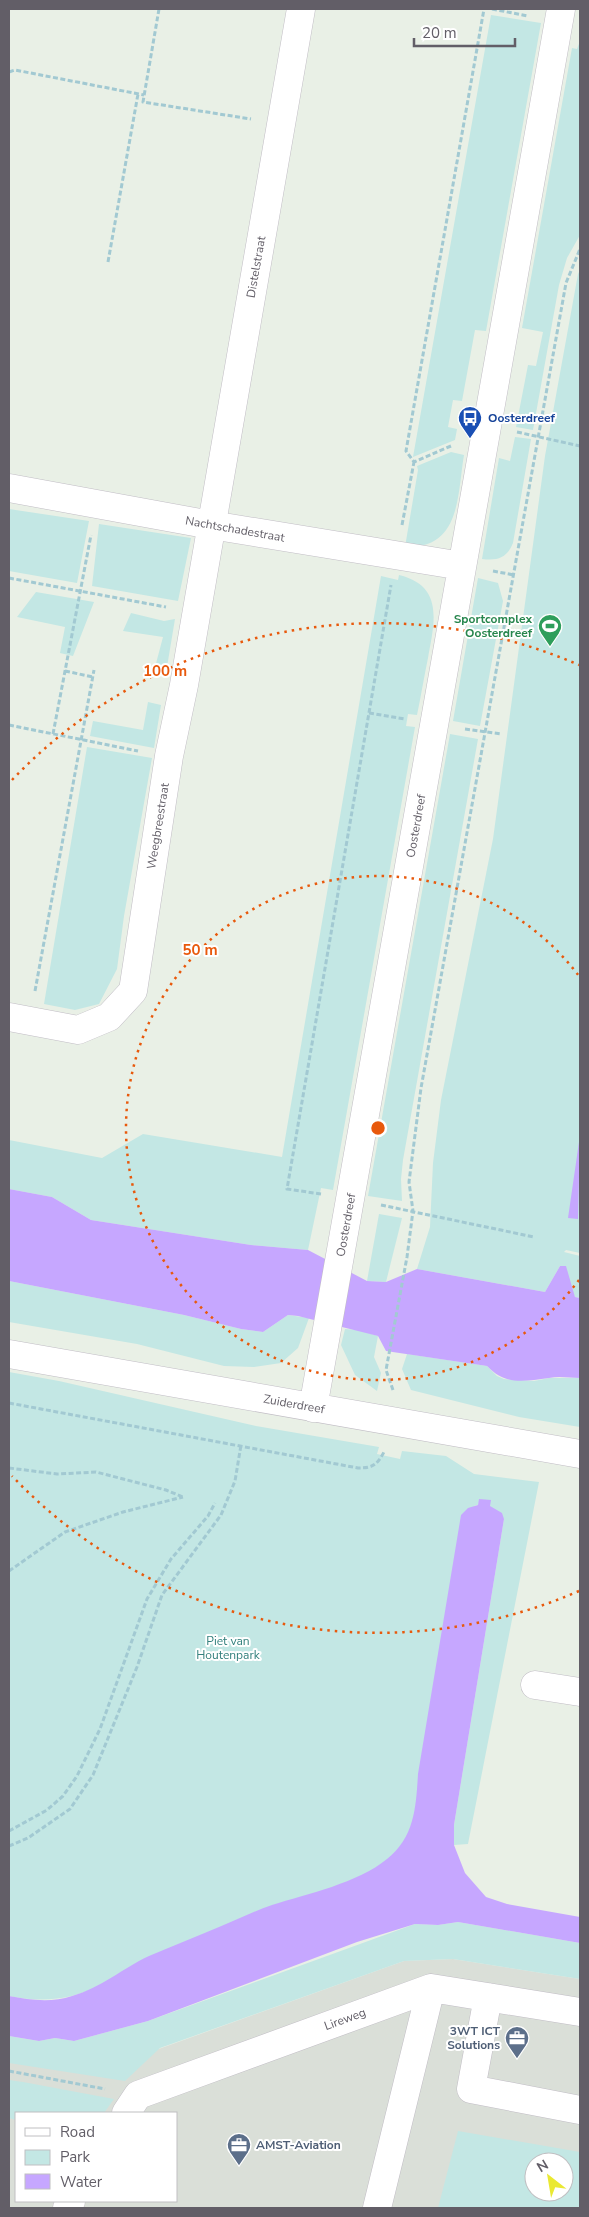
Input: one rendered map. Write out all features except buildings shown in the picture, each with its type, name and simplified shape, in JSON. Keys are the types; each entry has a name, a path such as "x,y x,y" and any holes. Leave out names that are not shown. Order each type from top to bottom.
{"street":[{"name":"Distelstraat","path":"211,526 301,9"},
{"name":"Oosterdreef","path":"314,1408 560,15"},
{"name":"Nachtschadestraat","path":"9,488 211,526 462,566"},
{"name":"Weegbreestraat","path":"19,1019 78,1030 110,1017 133,990 169,756 184,685 211,526"},
{"name":"Zuiderdreef","path":"9,1354 580,1454"},
{"path":"535,1685 580,1692"},
{"path":"377,2208 431,1988"},
{"name":"Lireweg","path":"132,2104 431,1988 580,2012"},
{"path":"488,1997 471,2089 580,2110"}],"path":[{"path":"159,9 143,102 281,124"},
{"path":"482,451 456,444 414,462 406,452 484,9"},
{"path":"492,9 560,15"},
{"path":"9,72 15,70 144,95"},
{"path":"108,262 138,94"},
{"path":"387,1366 407,1258 412,1212 409,1182 421,1088 566,283 580,249"},
{"path":"512,431 539,435 580,446"},
{"path":"53,734 97,505"},
{"path":"9,578 196,612"},
{"path":"19,1019 82,740 94,670"},
{"path":"65,671 93,677"},
{"path":"9,725 169,756"},
{"path":"9,1403 241,1445 235,1481 221,1515 162,1595 93,1775 70,1809 28,1838 9,1846"},
{"path":"9,1468 57,1474 96,1472 166,1490 183,1497 100,1519 65,1532 9,1571"},
{"path":"9,1831 47,1810 63,1796 77,1776 100,1729 147,1599 171,1559 208,1516 215,1503"},
{"path":"9,2071 50,2077 132,2104"}],"shaded area":[{"path":"453,1959 580,1979 580,2208 9,2208 9,2041 128,2060 404,1961"}],"green space":[{"path":"491,15 541,23 486,331 475,330 462,401 453,400 448,427 457,429 455,440 413,457"},
{"path":"580,41 580,235 567,258 559,285 533,430 516,427 528,365 536,366 543,332 522,328 572,48 577,49"},
{"name":"Sportcomplex Oosterdreef","path":"580,270 580,1253 566,1250 564,1252 580,1256 580,1298 575,1297 560,1266 545,1292 417,1269 430,1227 433,1163 441,1100 493,839 545,456"},
{"path":"515,437 531,439 513,543 505,555 497,559 482,559 499,458 510,461"},
{"path":"451,452 464,455 460,487 453,517 446,530 437,539 423,545 405,547 418,470 417,466"},
{"path":"9,509 89,521 77,583 9,571"},
{"path":"99,524 191,538 178,601 92,586"},
{"path":"399,575 414,580 424,588 430,597 434,620 417,715 408,714 406,726 415,727 333,1190 321,1188 308,1250 251,1245 91,1220 52,1197 9,1189 9,1140 102,1158 143,1134 282,1157 381,576 398,580"},
{"path":"478,578 498,583 503,601 480,726 453,721"},
{"path":"36,592 94,602 73,656 60,653 65,627 17,617"},
{"path":"131,613 164,621 175,619 166,673 154,671 163,637 123,631"},
{"path":"148,702 161,705 154,748 90,736 93,721 143,730"},
{"path":"450,734 478,739 403,1160 401,1179 402,1201 368,1196"},
{"path":"87,747 152,758 124,916 117,969 99,1004 75,1010 44,1004"},
{"path":"379,1214 402,1218 386,1282 367,1281"},
{"path":"9,1281 263,1332 288,1315 309,1318 298,1348 281,1363 254,1367 224,1366 137,1344 9,1322"},
{"path":"345,1329 359,1330 378,1336 374,1357 381,1373 377,1391 355,1375 341,1345"},
{"path":"407,1354 487,1366 497,1376 504,1379 534,1381 549,1378 580,1378 580,1427 519,1417 411,1390 402,1369"},
{"name":"Piet van Houtenpark","path":"9,1372 59,1381 256,1426 379,1447 377,1454 400,1459 402,1451 446,1456 474,1474 539,1482 468,1844 454,1845 454,1825 504,1519 480,1499 478,1505 474,1506 417,1873 103,1984 80,1994 57,1999 9,1996"},
{"path":"458,1922 580,1943 580,1979 453,1959 404,1961 160,2048 125,2081 9,2063 9,2036 39,2041 55,2038 74,2041 148,2021 415,1924 438,1925"},
{"path":"9,2080 114,2099 105,2112 15,2112 15,2120 9,2118"},
{"path":"458,2131 580,2152 580,2208 438,2208"}],"water":[{"path":"580,1135 578,1219 568,1218"},
{"path":"9,1189 52,1197 91,1220 251,1245 308,1250 367,1281 386,1282 417,1269 545,1292 560,1266 566,1266 575,1297 580,1298 580,1378 557,1377 516,1381 501,1377 487,1366 386,1351 378,1336 298,1316 288,1315 263,1332 9,1281"},
{"path":"479,1499 491,1500 490,1506 502,1513 504,1519 454,1825 454,1845 465,1873 486,1897 507,1904 580,1917 580,1943 458,1922 438,1925 415,1924 357,1942 148,2021 74,2041 55,2038 39,2041 9,2036 9,1996 33,2000 48,2000 64,1998 83,1992 158,1952 265,1907 332,1887 362,1875 387,1859 396,1850 409,1831 415,1809 418,1774 461,1515 468,1508 478,1505"}],"place":[{"name":"Oosterdreef","path":"470,439"},
{"name":"Sportcomplex Oosterdreef","path":"550,647"},
{"name":"3WT ICT Solutions","path":"517,2059"},
{"name":"AMST-Aviation","path":"239,2166"}]}
